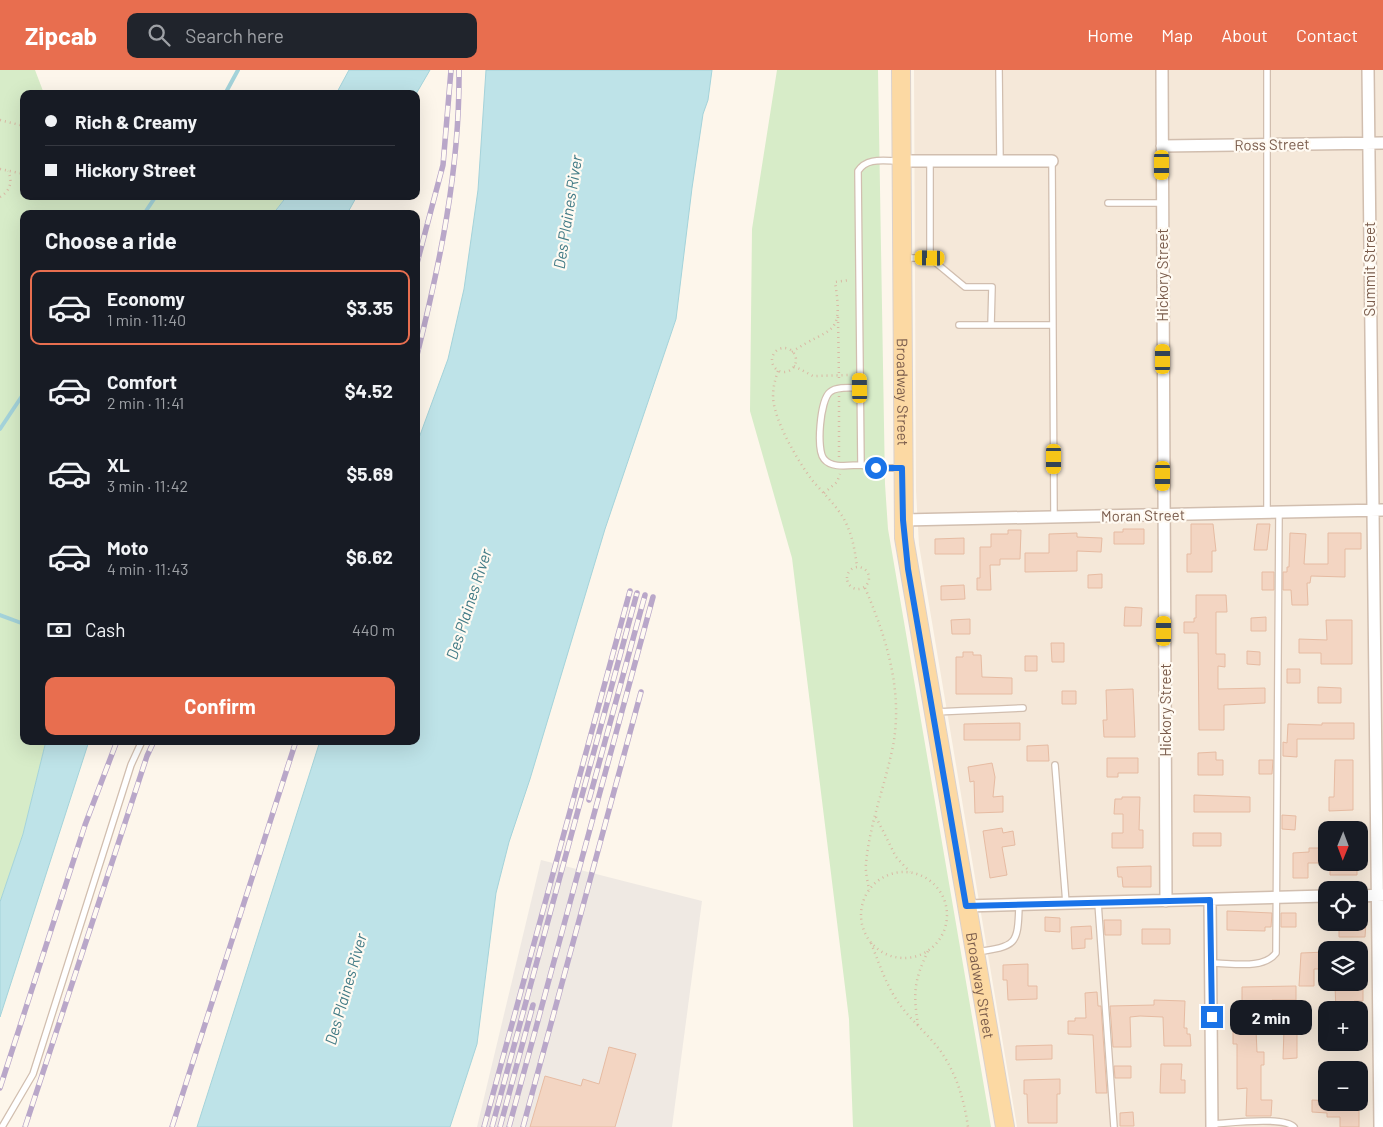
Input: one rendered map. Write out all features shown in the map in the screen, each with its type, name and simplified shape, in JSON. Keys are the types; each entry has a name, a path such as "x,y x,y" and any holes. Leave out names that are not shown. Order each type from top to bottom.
{"main road":[{"name":"Broadway Street","path":"901,70 903,520 908,569 1005,1127"}],"street":[{"name":"Hickory Street","path":"1162,70 1166,901"},
{"name":"Summit Street","path":"1368,70 1377,510 1381,895 1380,1127"},
{"name":"Ross Street","path":"1162,146 1383,143"},
{"path":"901,161 1052,161"},
{"name":"Moran Street","path":"903,520 1377,510"},
{"path":"1368,896 1381,895"},
{"path":"966,906 1318,896"},
{"path":"1210,900 1212,1126"}],"lane":[{"path":"998,70 1000,161"},
{"path":"1212,963 1262,963 1271,960 1276,953 1273,513 1266,70"},
{"path":"861,465 858,171 862,164 869,162 901,161"},
{"path":"930,161 930,258"},
{"path":"1052,161 1054,517"},
{"path":"1108,203 1162,203"},
{"path":"902,258 930,258 965,286 992,287 991,325"},
{"path":"959,324 1052,325"},
{"path":"860,388 840,388 831,391 825,398 820,450 824,460 840,466 861,465 876,468 902,468"},
{"path":"934,712 1023,708"},
{"path":"2,1127 33,1074 128,774 140,745"},
{"path":"1055,765 1066,903"},
{"path":"1098,902 1114,1127"},
{"path":"974,953 1006,948 1013,944 1019,929 1019,905"},
{"path":"1212,1126 1279,1122 1291,1124 1294,1127"}],"path":[{"path":"0,120 20,125"},
{"path":"0,169 20,173"},
{"path":"0,197 6,193 11,184 8,171"},
{"path":"824,493 837,482 840,466 840,388 835,282 858,280"},
{"path":"792,352 796,359 794,366 786,372 778,371 773,366 772,357 780,349 792,352 826,334 834,327 838,318"},
{"path":"794,366 813,376 860,375"},
{"path":"778,371 773,392 776,414 800,460 836,507 851,534 858,567"},
{"path":"858,567 865,569 869,575 869,582 865,588 854,589 848,584 848,573 858,567"},
{"path":"865,588 887,647 893,670 895,701 895,730 891,754 865,865 869,890"},
{"path":"876,817 896,857 910,872"},
{"path":"910,872 924,876 936,885 944,898 947,912 946,926 939,940 929,950 917,956 898,957 880,950 864,930 861,916 863,903 869,890 887,876 910,872"},
{"path":"871,941 885,980 897,1001 939,1049 960,1087 968,1127"},
{"path":"918,1026 914,989 929,950"}],"shaded area":[{"path":"914,70 1383,70 1383,1127 1017,1127 919,545 916,491"},
{"path":"541,860 702,901 672,1127 477,1127"}],"green space":[{"path":"0,70 35,70 43,90 20,90 20,200 284,200 276,210 20,210 20,745 45,745 23,834 0,902"},
{"path":"777,70 878,70 885,484 888,529 991,1127 853,1127 849,1019 792,558 750,411 752,229"}],"water":[{"path":"349,70 430,70 418,90 338,90"},
{"name":"Des Plaines River","path":"486,70 712,70 708,100 703,114 692,188 676,319 605,529 530,779 509,842 496,893 477,1044 450,1127 197,1127 319,745 420,745 420,435 448,359 464,289 478,190"},
{"path":"284,200 355,200 349,210 276,210"},
{"path":"45,745 88,745 0,1017 0,902 23,834"}],"building":[{"path":"1191,524 1213,524 1216,551 1212,551 1212,572 1187,572 1187,554 1191,554"},
{"path":"1257,524 1270,524 1267,550 1254,550"},
{"path":"1123,529 1144,529 1144,544 1114,544 1114,532 1123,532"},
{"path":"1008,530 1021,530 1020,559 1000,559 1000,565 990,565 991,590 977,590 977,578 980,578 980,547 991,547 991,534 1008,534"},
{"path":"1077,533 1077,537 1102,538 1101,552 1077,551 1077,571 1025,572 1025,553 1049,553 1049,534"},
{"path":"1290,533 1306,534 1304,564 1328,564 1328,533 1361,533 1361,549 1345,549 1345,577 1311,576 1310,583 1307,583 1308,605 1292,605 1291,590 1283,590 1283,572 1287,572 1287,567 1289,567"},
{"path":"964,538 964,554 935,554 935,539"},
{"path":"1262,572 1274,572 1274,590 1262,590"},
{"path":"1102,574 1102,588 1088,588 1088,575"},
{"path":"964,585 965,599 941,600 941,586"},
{"path":"1196,595 1226,595 1227,612 1216,612 1216,654 1225,654 1225,667 1218,666 1218,689 1265,688 1265,703 1224,705 1224,730 1199,730 1198,633 1184,633 1184,622 1194,622 1194,618 1196,618"},
{"path":"1125,607 1142,608 1141,626 1124,626"},
{"path":"1266,617 1266,631 1251,631 1251,618"},
{"path":"970,619 970,634 952,634 951,620"},
{"path":"1326,620 1352,620 1352,664 1321,664 1321,653 1299,653 1299,639 1327,640"},
{"path":"1051,643 1064,643 1064,662 1052,662"},
{"path":"1247,651 1260,652 1260,665 1247,664"},
{"path":"963,652 973,652 973,655 981,655 982,677 1012,678 1012,694 956,694 956,657 963,657"},
{"path":"1025,656 1037,656 1037,671 1025,671"},
{"path":"1287,669 1300,669 1300,683 1287,683"},
{"path":"1318,687 1341,688 1341,703 1318,703"},
{"path":"1133,689 1135,737 1104,737 1103,720 1107,720 1106,690"},
{"path":"1062,691 1076,691 1076,704 1062,704"},
{"path":"1020,723 1020,740 964,740 964,724"},
{"path":"1322,723 1354,723 1354,739 1297,739 1297,757 1283,756 1283,742 1287,743 1288,724 1322,725"},
{"path":"1048,745 1049,761 1027,761 1027,746"},
{"path":"1216,752 1216,760 1223,760 1223,775 1198,775 1198,753"},
{"path":"1107,758 1138,758 1138,773 1118,773 1118,777 1107,777"},
{"path":"1259,760 1273,760 1272,774 1259,774"},
{"path":"1335,760 1353,760 1353,810 1329,811 1329,797 1334,797"},
{"path":"992,763 995,777 993,797 1003,796 1003,812 975,813 974,781 970,782 968,767"},
{"path":"1194,795 1250,797 1250,812 1194,812"},
{"path":"1122,797 1140,797 1139,830 1143,830 1143,848 1112,848 1112,833 1123,833 1123,814 1114,814 1115,799 1122,799"},
{"path":"1282,815 1296,816 1295,830 1282,829"},
{"path":"1002,828 1003,833 1013,831 1015,845 1002,847 1007,875 990,878 983,831"},
{"path":"1193,833 1221,833 1221,846 1193,846"},
{"path":"1309,848 1318,848 1318,863 1308,863 1308,878 1293,878 1293,853 1309,852"},
{"path":"1151,866 1151,887 1123,887 1122,877 1118,877 1117,867"},
{"path":"1330,871 1357,871 1357,875 1330,875"},
{"path":"1227,911 1272,913 1271,927 1265,927 1265,931 1227,930"},
{"path":"1281,913 1296,913 1296,927 1281,927"},
{"path":"1045,917 1060,918 1060,932 1045,931"},
{"path":"1104,920 1121,920 1121,935 1105,935"},
{"path":"1091,926 1092,939 1085,939 1085,948 1072,949 1071,927"},
{"path":"1142,929 1170,929 1170,944 1142,944"},
{"path":"1339,931 1365,931 1365,937 1339,937"},
{"path":"1318,952 1318,969 1314,969 1314,986 1299,986 1301,953"},
{"path":"1028,964 1028,986 1037,986 1037,999 1008,1000 1007,980 1003,980 1003,965"},
{"path":"1296,986 1296,1000 1272,1000 1272,1011 1242,1011 1242,987"},
{"path":"1335,991 1363,991 1363,1001 1336,1001"},
{"path":"1097,992 1098,1006 1101,1006 1107,1093 1096,1093 1093,1035 1068,1034 1068,1021 1075,1021 1075,1018 1086,1018 1085,993"},
{"path":"1154,1000 1185,1001 1184,1028 1187,1028 1187,1034 1190,1034 1191,1046 1164,1046 1163,1017 1140,1016 1130,1017 1131,1047 1113,1047 1110,1006 1154,1005"},
{"path":"1284,1029 1297,1029 1297,1058 1283,1059"},
{"path":"1233,1030 1256,1030 1257,1052 1264,1052 1264,1065 1261,1065 1261,1100 1272,1100 1271,1116 1246,1116 1247,1088 1237,1089 1237,1044 1233,1044"},
{"path":"1052,1045 1052,1059 1016,1060 1016,1046"},
{"path":"609,1047 636,1054 615,1127 530,1127 545,1076 581,1086 583,1079 599,1084"},
{"path":"1161,1064 1182,1064 1181,1080 1185,1080 1185,1093 1160,1093"},
{"path":"1114,1066 1131,1066 1131,1078 1115,1078"},
{"path":"1060,1079 1060,1094 1057,1094 1057,1123 1028,1123 1027,1094 1024,1094 1024,1080"},
{"path":"1312,1100 1318,1100 1318,1111 1359,1111 1359,1127 1340,1127 1340,1117 1327,1117 1327,1113 1312,1112"},
{"path":"1133,1112 1134,1126 1120,1126 1120,1113"}],"waterway":[{"path":"227,90 238,70"},
{"path":"147,210 153,200"},
{"path":"0,429 20,399"},
{"path":"0,615 20,622"}],"railway":[{"path":"420,252 443,165 451,70"},
{"path":"420,342 447,216 456,143 459,70"},
{"path":"484,1127 630,591"},
{"path":"492,1127 637,593"},
{"path":"589,800 645,595"},
{"path":"509,1127 653,597"},
{"path":"523,1127 641,692"},
{"path":"0,1088 85,825 115,745"},
{"path":"25,1127 152,745"},
{"path":"172,1127 295,745"},
{"path":"500,1127 533,1005"}],"route":[{"path":"876,468 902,468 904,538 908,569 966,906 1210,900 1212,1017"}]}
